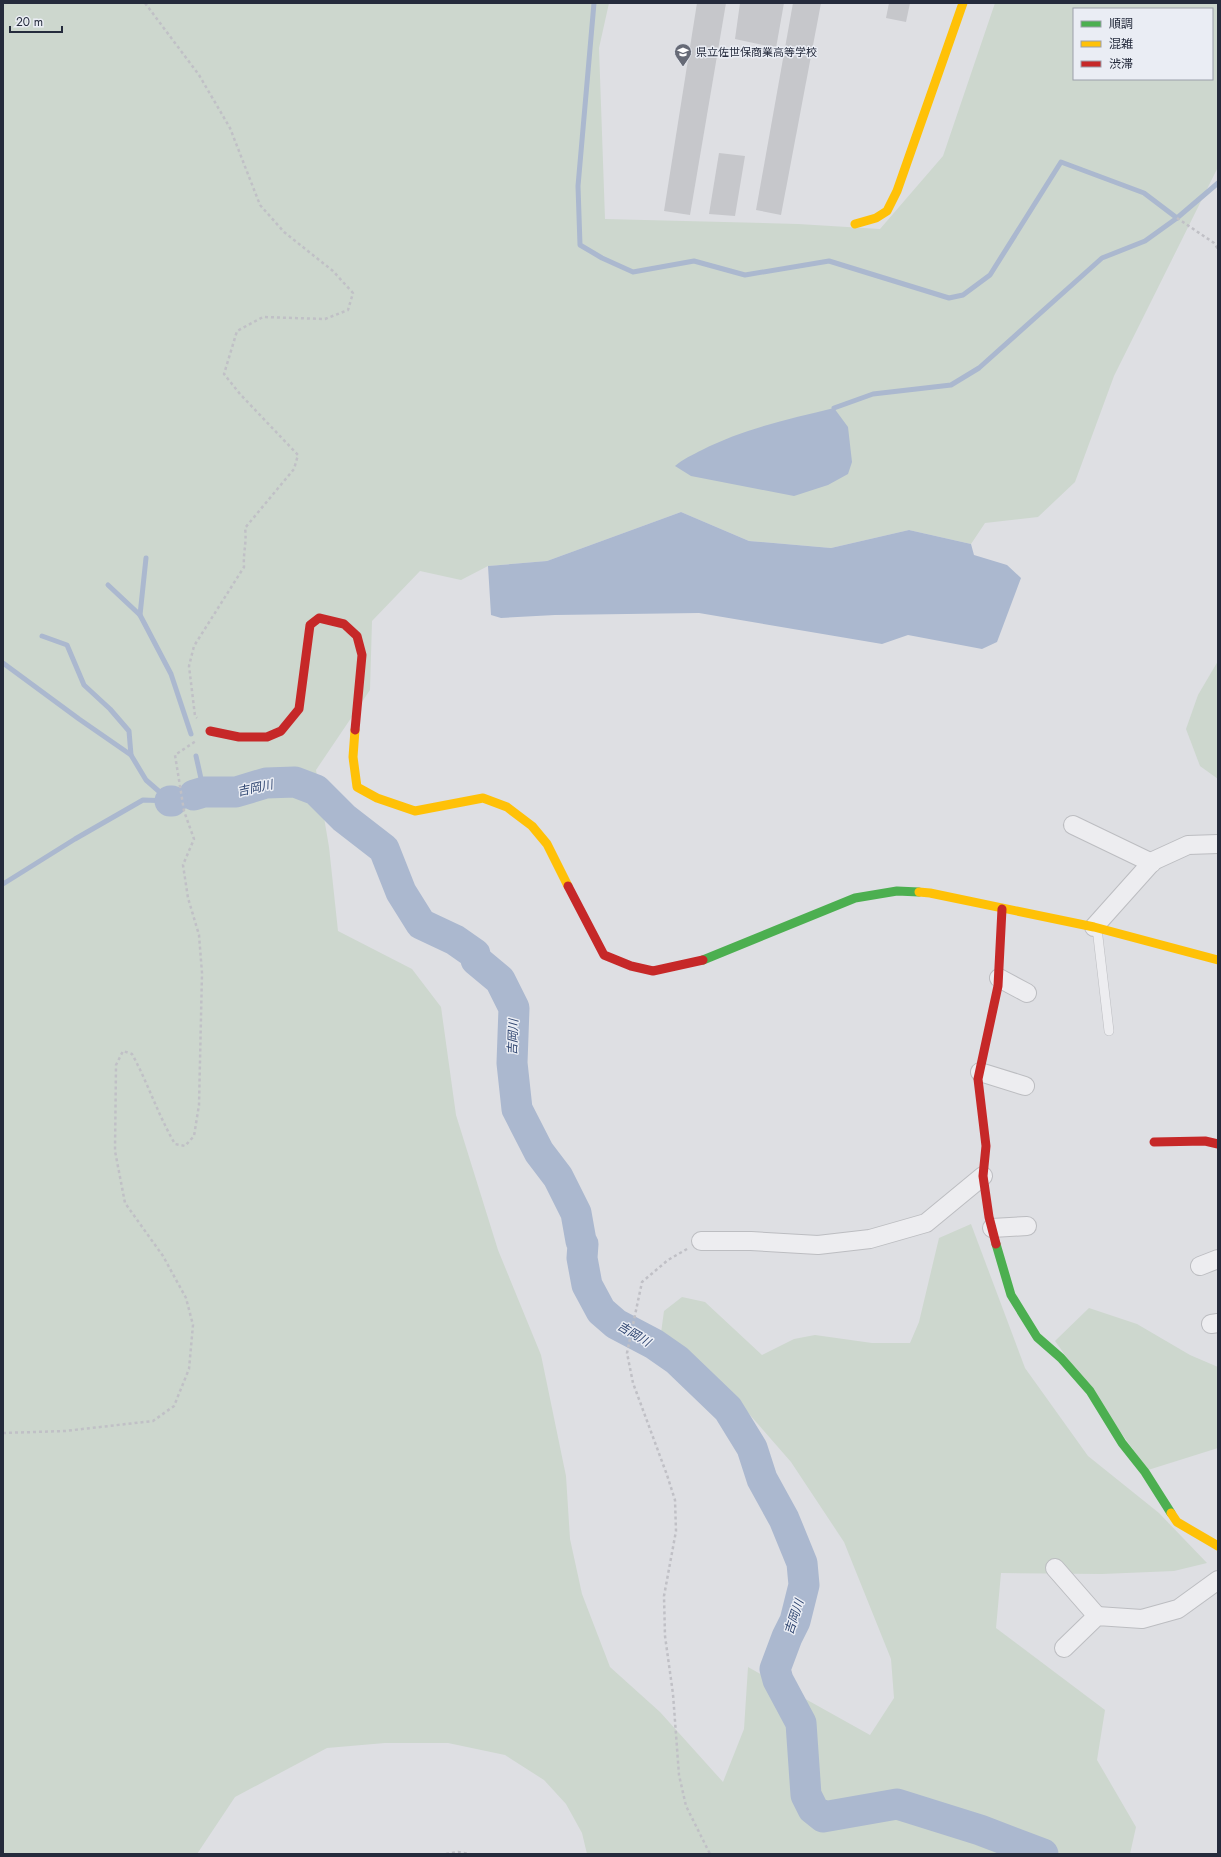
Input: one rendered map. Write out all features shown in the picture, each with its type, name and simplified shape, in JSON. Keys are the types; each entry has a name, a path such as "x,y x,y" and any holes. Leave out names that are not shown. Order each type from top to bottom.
{"street":[{"path":"855,224 876,218 887,211 897,191 963,3"},
{"path":"210,731 238,737 267,737 281,731 300,709 310,626 319,618 344,624 357,636 362,654 353,757 357,787 377,798 414,811 483,798 508,807 532,826 547,844 604,955 631,966 653,971 704,959 855,898 896,891 930,893 1096,928 1210,958 1218,947"},
{"path":"1072,825 1152,863"},
{"path":"1096,928 1152,863 1170,852 1188,845 1218,844"},
{"path":"1002,909 998,986 978,1078 986,1146 983,1176 992,1228 1011,1295 1037,1337 1061,1358 1090,1391 1122,1443 1145,1472 1177,1522 1218,1546"},
{"path":"998,978 1027,993"},
{"path":"980,1072 1025,1086"},
{"path":"1154,1142 1205,1141 1218,1144"},
{"path":"701,1241 751,1241 818,1245 870,1239 926,1223 983,1176"},
{"path":"992,1228 1027,1226"},
{"path":"1200,1266 1218,1259"},
{"path":"1055,1568 1097,1616 1142,1619 1178,1610 1218,1580"},
{"path":"1064,1648 1097,1616"}],"lane":[{"path":"1096,928 1109,1031"}],"path":[{"path":"3,1433 65,1431 152,1421 174,1406 189,1369 192,1325 186,1298 163,1256 125,1203 115,1151 116,1065 123,1051 132,1054 143,1074 175,1144 185,1146 194,1136 199,1105 202,974 199,935 188,898 183,865 194,839 184,811 175,756 210,731 195,716 189,666 194,646 244,567 243,553 247,540 245,528 294,469 298,455 240,394 224,374 237,331 263,317 325,319 348,310 353,293 333,271 284,232 260,205 230,128 199,75 145,3"},
{"path":"1177,218 1214,244 1218,249"},
{"path":"701,1241 668,1260 642,1282 627,1353 633,1383 675,1500 676,1531 664,1596 665,1636 673,1694 678,1775 686,1806 710,1854"},
{"path":"446,1854 458,1852 470,1854"}],"shaded area":[{"path":"3,3 609,3 599,48 605,219 798,224 880,229 943,156 995,3 1218,3 1218,167 1114,376 1075,482 1038,517 985,523 971,544 909,530 831,548 749,541 681,512 547,561 488,566 461,580 420,571 372,621 370,690 316,770 329,847 338,931 412,969 441,1007 456,1115 498,1250 541,1355 566,1476 570,1539 582,1594 610,1667 660,1712 723,1782 744,1729 748,1667 870,1735 894,1698 891,1659 844,1542 791,1462 736,1399 689,1369 661,1333 664,1311 682,1297 705,1302 762,1355 794,1339 815,1335 872,1343 910,1343 919,1322 939,1238 971,1224 1025,1368 1088,1456 1159,1513 1207,1563 1174,1571 1102,1574 1001,1573 996,1628 1105,1710 1097,1760 1136,1827 1130,1854 587,1854 582,1833 566,1804 544,1780 505,1755 448,1743 385,1743 327,1748 235,1797 197,1854 3,1854"},
{"path":"1218,661 1218,779 1200,766 1186,729 1198,695"},
{"path":"1089,1308 1137,1324 1190,1355 1218,1367 1218,1448 1148,1470 1055,1341"}],"water":[{"path":"834,408 848,427 852,462 848,474 828,485 794,496 691,476 675,466 691,455 750,430"},
{"path":"681,512 749,541 831,548 909,530 971,544 974,555 1007,565 1021,578 997,642 982,649 908,635 882,644 699,613 555,615 501,618 491,615 488,566 547,561"}],"building":[{"path":"697,3 726,3 690,215 664,211"},
{"path":"740,3 784,3 776,48 735,39"},
{"path":"793,3 821,3 781,215 756,210"},
{"path":"889,3 910,3 906,22 886,18"},
{"path":"719,153 745,156 735,216 709,214"}],"waterway":[{"path":"594,3 578,186 580,245 602,258 633,272 694,261 745,275 829,261 949,298 963,295 990,275 1061,162 1144,193 1177,218 1218,183"},
{"path":"834,408 873,394 951,385 979,368 1102,258 1145,241 1177,218"},
{"path":"140,615 146,558"},
{"path":"108,585 140,615 171,674 191,734"},
{"path":"42,636 67,645 84,685 110,709 129,731 131,755"},
{"path":"3,663 131,755 146,780 170,801"},
{"path":"196,756 204,792"},
{"name":"吉岡川","path":"194,795 204,792 236,792 266,783 295,782 316,790 344,818 384,849 401,892 421,924 455,940 475,954 476,960 500,980 514,1008 512,1063 517,1109 539,1152 558,1177 576,1213 581,1241 583,1244 582,1258 587,1285 601,1311 616,1324 654,1344 677,1360 728,1409 752,1448 762,1479 784,1519 802,1563 804,1585 795,1621 787,1637 775,1669 778,1680 801,1723 806,1795 813,1809 823,1817 897,1804 980,1830 1043,1854"},
{"name":"吉岡川","path":"3,884 75,839 143,800 170,801"}],"traffic: fast":[{"path":"703,960 855,898 897,891 919,892"},
{"path":"996,1244 1011,1295 1037,1337 1061,1358 1090,1391 1122,1443 1145,1472 1171,1513"}],"traffic: slow":[{"path":"855,224 876,218 887,211 897,191 963,3"},
{"path":"355,730 353,757 357,787 377,798 415,811 483,798 507,807 532,826 547,844 568,886"},
{"path":"919,892 1094,927 1218,960"},
{"path":"1171,1513 1177,1522 1218,1546"}],"traffic: jam":[{"path":"210,731 239,737 267,737 281,731 299,709 310,625 319,618 344,624 357,636 362,655 355,730"},
{"path":"568,886 604,955 631,966 653,971 703,960"},
{"path":"996,1244 989,1217 983,1176 986,1146 978,1079 998,986 1002,909"},
{"path":"1154,1142 1205,1141 1218,1144"}],"place":[{"name":"県立佐世保商業高等学校","path":"683,67"}]}
